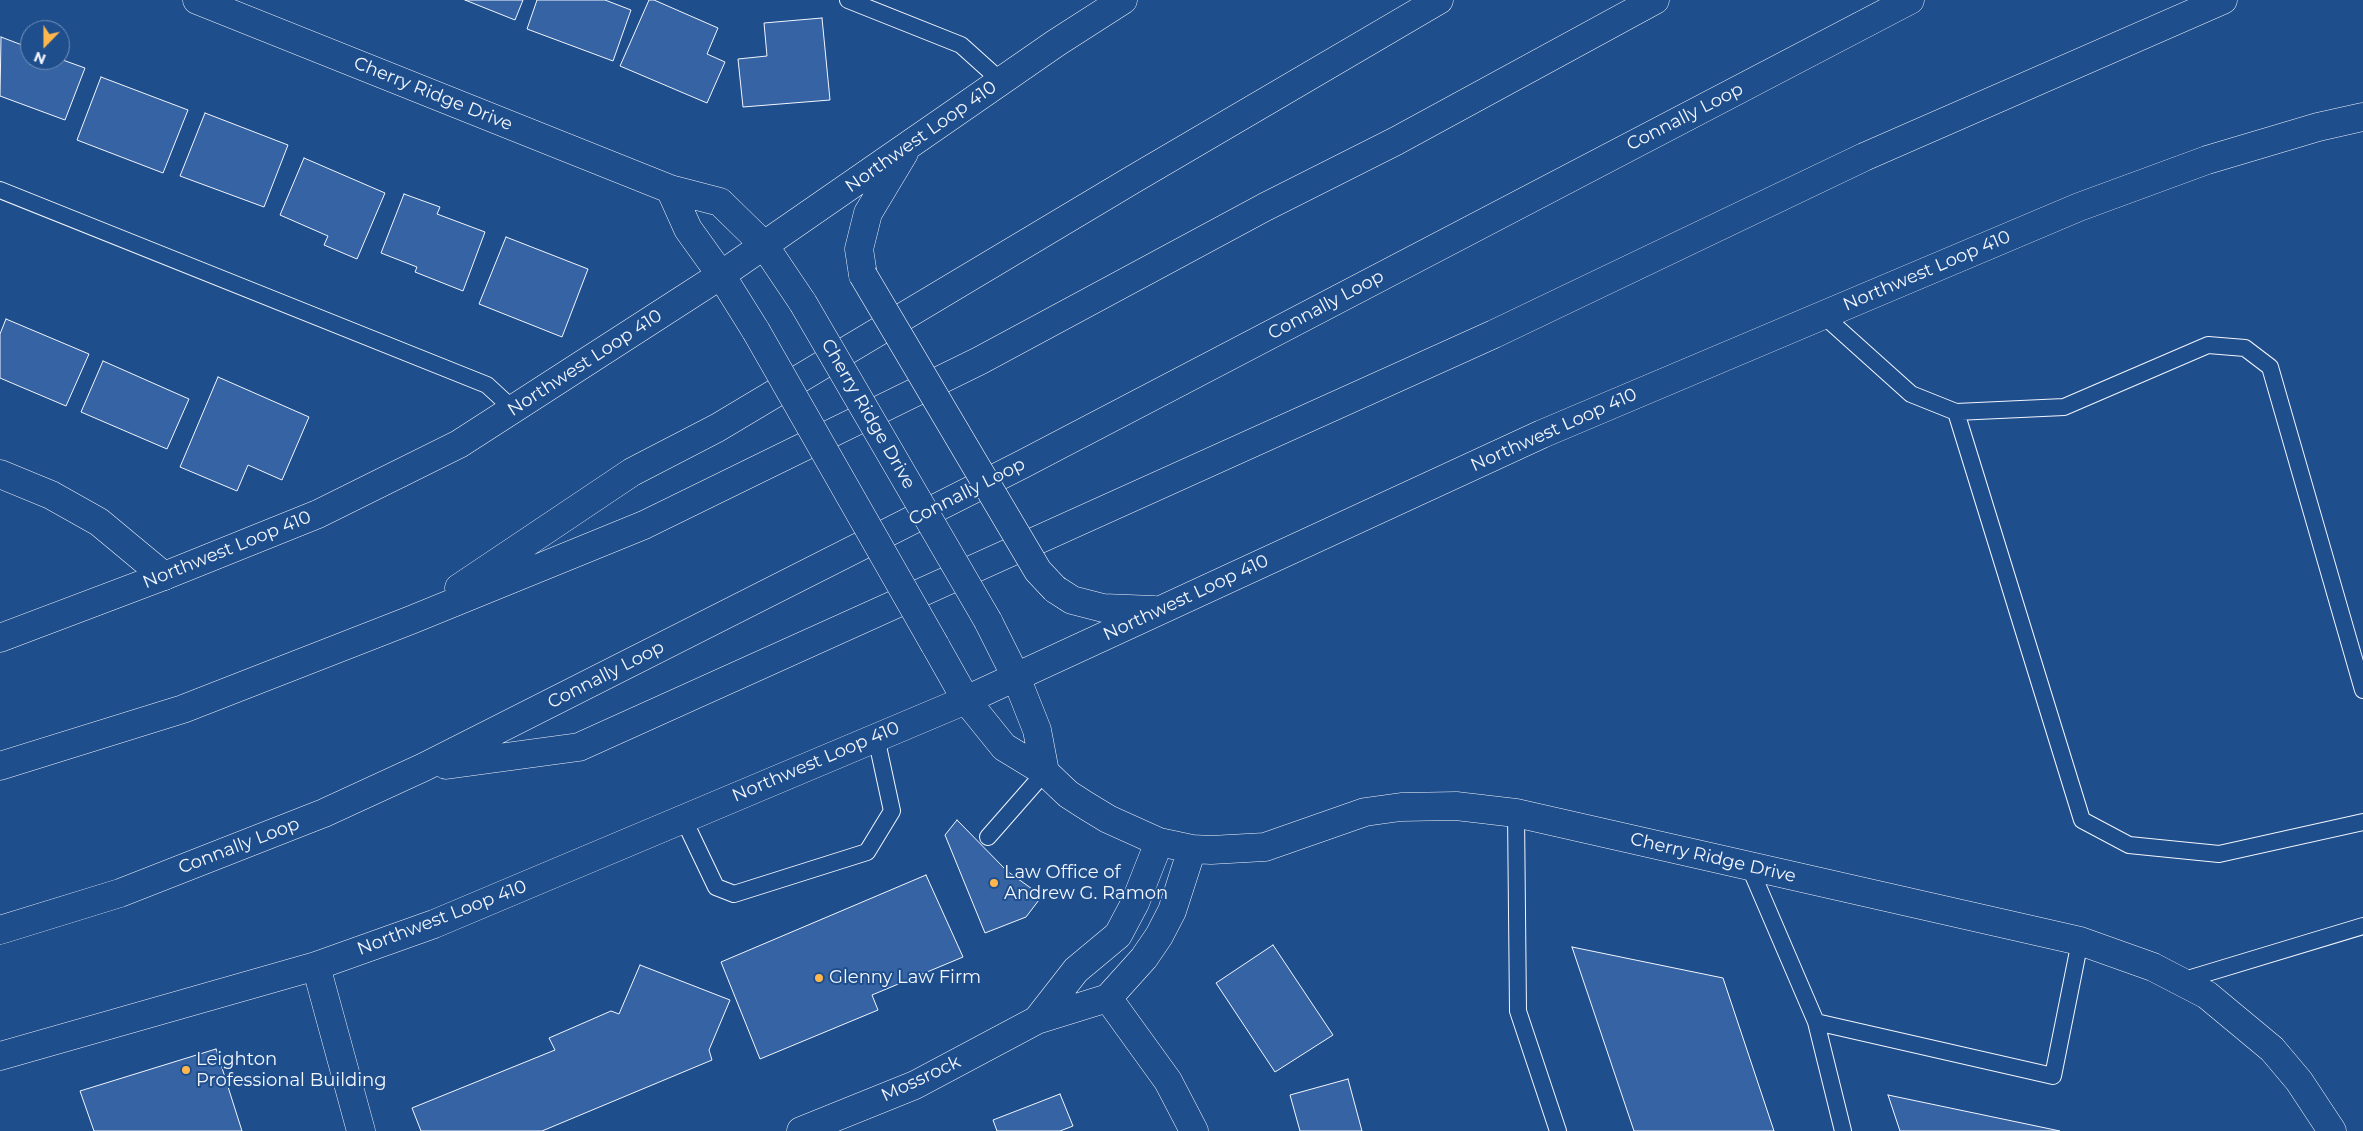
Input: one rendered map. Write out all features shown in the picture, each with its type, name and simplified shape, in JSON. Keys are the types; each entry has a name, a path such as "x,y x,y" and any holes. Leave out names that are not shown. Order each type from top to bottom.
{"main road":[{"name":"Cherry Ridge Drive","path":"196,0 670,190 720,202 764,245 803,302 988,621 1016,677 1037,730 1045,772"},
{"name":"Northwest Loop 410","path":"0,638 164,576 318,514 458,444 721,274 1001,81 1123,0"},
{"path":"411,620 632,472 717,428 1123,185 1439,0"},
{"path":"0,766 183,710 644,525 978,361 1265,207 1396,141 1655,0"},
{"path":"424,767 579,747 1494,334 1864,157 2223,0"},
{"name":"Connally Loop","path":"0,930 120,893 324,813 424,767 1030,461 1909,1"},
{"name":"Northwest Loop 410","path":"0,1056 316,966 434,924 966,700 1542,434 1823,315 2107,197 2207,160 2318,127 2363,118"},
{"path":"909,145 868,213 859,249 863,275 1038,571 1055,589 1072,600 1103,608 1159,610"},
{"name":"Cherry Ridge Drive","path":"670,190 688,229 721,274 756,331 966,700 1004,747 1045,772 1068,794 1085,805 1159,842 1192,849 1234,850 1265,847 1364,812 1402,807 1456,806 1516,813 1750,868 2080,941 2153,967 2207,995 2272,1049 2299,1081 2332,1131"},
{"path":"0,474 51,494 99,522 164,576"},
{"name":"Mossrock","path":"1037,1020 1076,970 1118,935 1135,903 1159,842"},
{"path":"1192,849 1172,911 1159,936 1144,958 1108,998 1168,1082 1194,1131"},
{"path":"316,966 361,1131"},
{"name":"Mossrock","path":"801,1131 915,1085 1037,1020 1108,998"}],"lane":[{"path":"848,0 961,45 1001,81"},
{"path":"0,190 487,385 513,409"},
{"path":"1823,315 1911,394 1956,412 2064,407 2208,346 2245,348 2270,367 2363,690"},
{"path":"1956,412 2082,820 2129,845 2219,854 2363,822"},
{"path":"683,818 716,887 734,894 867,852 892,811 876,737"},
{"path":"988,837 1045,772"},
{"path":"1516,813 1518,1011 1558,1131"},
{"path":"1750,868 1816,1022 1843,1131"},
{"path":"2181,981 2363,926"},
{"path":"1816,1022 2053,1076 2080,941"}],"building":[{"path":"465,0 523,0 515,20"},
{"path":"537,0 605,0 631,10 613,61 527,29"},
{"path":"649,0 654,0 718,28 707,54 725,62 707,103 620,66"},
{"path":"822,18 830,100 743,107 738,59 767,56 764,23"},
{"path":"1,37 20,44 20,70 70,70 70,63 85,68 65,120 0,96"},
{"path":"101,77 188,110 163,173 77,140"},
{"path":"205,113 288,145 264,207 180,176"},
{"path":"304,158 385,193 357,259 324,245 328,236 280,215"},
{"path":"404,194 440,207 437,214 485,232 463,291 415,272 417,267 381,253"},
{"path":"506,237 588,269 562,337 479,304"},
{"path":"6,319 89,354 66,406 0,378 0,334"},
{"path":"103,361 189,399 167,449 81,412"},
{"path":"218,377 309,417 282,480 248,465 237,491 180,467"},
{"name":"Law Office of Andrew G. Ramon","path":"957,820 1007,871 1042,896 1026,917 985,933 945,835"},
{"name":"Glenny Law Firm","path":"926,875 963,957 872,995 878,1010 760,1059 721,962"},
{"path":"1273,945 1333,1035 1275,1072 1216,983"},
{"path":"1572,947 1723,978 1774,1131 1634,1131"},
{"path":"640,965 730,1000 709,1050 712,1060 542,1131 421,1131 412,1108 555,1050 549,1038 611,1011 619,1014"},
{"name":"Leighton Professional Building","path":"216,1049 242,1131 94,1131 80,1091"},
{"path":"1348,1079 1362,1131 1300,1131 1290,1095"},
{"path":"1060,1094 1073,1126 1060,1131 997,1131 993,1120"},
{"path":"1888,1095 2060,1131 1900,1131"}],"place":[{"name":"Law Office of Andrew G. Ramon","path":"994,883"},
{"name":"Glenny Law Firm","path":"819,978"},
{"name":"Leighton Professional Building","path":"186,1070"}]}
